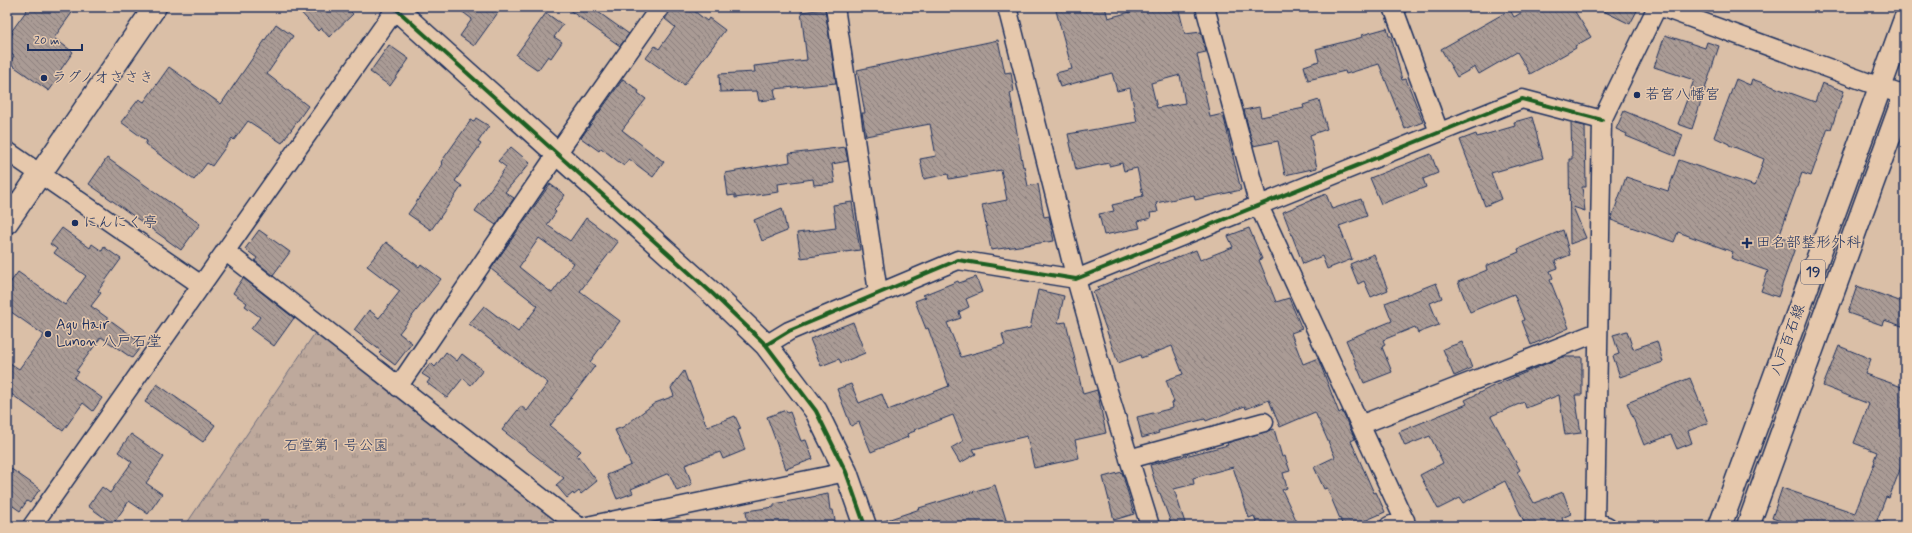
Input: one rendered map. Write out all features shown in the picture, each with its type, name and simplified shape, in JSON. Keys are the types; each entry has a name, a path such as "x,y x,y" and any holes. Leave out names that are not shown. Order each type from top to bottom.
{"main road":[{"path":"7,222 155,7"},
{"path":"395,8 556,155 713,294 766,345 816,411 846,472 866,526"},
{"name":"八戸百石線","path":"1720,526 1905,19"},
{"name":"八戸百石線","path":"1748,526 1905,96"}],"street":[{"path":"398,387 556,155 660,7"},
{"path":"836,7 878,292"},
{"path":"1007,7 1076,279 1150,526"},
{"path":"1205,7 1259,206 1360,425 1400,524"},
{"path":"1393,7 1439,132"},
{"path":"1597,525 1598,332 1602,120 1658,7"},
{"path":"1661,7 1905,96"},
{"path":"32,526 395,8"},
{"path":"766,345 789,331 878,292 958,260 1076,279 1522,99 1602,120"},
{"path":"7,151 201,285"},
{"path":"225,251 578,526"},
{"path":"1360,425 1598,332"},
{"path":"1129,460 1264,422"},
{"path":"587,526 846,472"}],"green space":[{"name":"石堂第１号公園","path":"317,330 565,526 185,526"}],"building":[{"path":"29,7 76,7 54,38 73,52 57,75 59,77 49,91 9,63 14,56 7,51 7,42 13,33 11,32"},
{"path":"296,7 346,7 353,14 329,37 321,28 318,31"},
{"path":"456,7 502,7 474,46 460,36 472,19"},
{"path":"565,7 591,7 629,34 620,46"},
{"path":"673,7 689,7 707,21 709,18 725,30 684,85 646,58 655,46 659,49 675,27 665,19"},
{"path":"1055,7 1105,7 1108,18 1149,7 1178,7 1185,34 1201,32 1206,52 1197,54 1210,117 1223,114 1241,190 1195,200 1194,195 1156,203 1158,212 1150,213 1151,218 1138,221 1140,228 1104,235 1099,214 1114,211 1112,205 1134,200 1134,198 1143,196 1137,168 1124,171 1122,163 1109,166 1109,163 1076,170 1068,134 1137,122 1130,88 1117,91 1112,73 1060,87 1056,73 1072,69","holes":["1180,75 1185,103 1157,108 1151,83"]},
{"path":"1531,7 1572,7 1591,37 1575,46 1576,48 1530,74 1517,52 1479,74 1475,67 1457,77 1441,49 1510,10 1514,17"},
{"path":"1595,7 1639,7 1630,24"},
{"path":"825,9 836,83 774,89 776,99 759,101 757,91 720,92 719,74 755,72 754,66 807,60 801,12"},
{"path":"546,13 563,25 554,37 562,42 551,58 548,56 538,70 516,55"},
{"path":"276,24 293,36 267,74 308,106 282,143 248,121 234,140 232,138 212,166 207,163 194,180 145,144 147,141 121,122 139,99 144,102 169,67 221,104"},
{"path":"1387,28 1389,36 1391,36 1402,80 1406,79 1423,122 1405,129 1379,64 1346,74 1345,71 1308,80 1304,66 1319,61 1316,49 1363,37 1362,35"},
{"path":"1665,35 1705,48 1707,42 1719,46 1692,129 1678,124 1694,80 1654,67"},
{"path":"998,40 1005,73 1011,72 1014,92 1010,93 1023,167 1024,166 1028,186 1038,184 1044,217 1049,216 1054,241 991,250 982,205 1007,200 1001,170 949,179 948,174 924,179 920,159 936,156 930,124 866,136 862,113 865,113 857,70"},
{"path":"389,45 409,59 390,86 370,72"},
{"path":"623,79 639,91 638,93 646,99 622,130 664,162 653,177 629,159 624,166 601,148 599,151 581,138"},
{"path":"1736,79 1750,85 1752,79 1815,102 1822,83 1844,91 1831,129 1828,128 1811,176 1802,173 1779,236 1797,242 1778,297 1761,291 1768,271 1731,258 1733,252 1678,232 1674,242 1611,220 1626,177 1668,191 1679,160 1755,186 1764,159 1729,145 1714,137"},
{"path":"1319,100 1327,129 1310,135 1317,168 1285,175 1278,141 1253,146 1244,110 1259,107 1261,117 1304,108 1303,105"},
{"path":"1624,111 1683,135 1675,156 1626,136 1627,134 1616,129"},
{"path":"1532,117 1543,158 1491,173 1501,199 1485,206 1460,140 1476,134 1477,137 1515,126 1514,122"},
{"path":"476,118 489,126 478,142 481,144 455,181 462,186 431,230 408,214 443,164 441,162 471,120 474,121"},
{"path":"1571,123 1585,126 1586,187 1582,187 1585,211 1573,207 1586,238 1570,244 1569,159 1572,159"},
{"path":"511,147 530,163 505,192 514,198 496,225 475,211 506,167 498,161"},
{"path":"845,147 848,161 832,164 835,183 814,185 813,179 778,184 779,192 735,198 735,195 728,196 725,173 790,162 789,154"},
{"path":"1431,154 1438,173 1423,179 1426,187 1381,204 1370,178"},
{"path":"107,158 200,224 181,250 89,184"},
{"path":"550,184 565,195 554,210 556,212 547,225 570,241 586,218 618,242 580,291 620,321 590,362 595,366 550,426 581,451 577,455 597,481 581,494 579,491 574,495 573,493 567,498 556,485 564,478 502,430 521,406 527,411 548,383 469,324 484,306 518,332 538,306 491,269","holes":["539,238 574,263 552,293 519,267"]},
{"path":"1326,194 1332,209 1361,199 1367,216 1339,226 1352,259 1327,269 1322,256 1303,264 1283,212"},
{"path":"852,202 860,250 801,258 797,233 836,228 833,205"},
{"path":"782,208 787,231 762,241 754,220"},
{"path":"62,228 90,248 92,244 102,251 104,247 121,259 98,291 101,293 91,306 143,344 132,358 101,337 76,371 79,372 74,378 102,398 93,411 83,403 63,431 7,391 7,361 19,369 44,335 7,309 7,287 18,272 65,305 86,276 54,253 57,249 50,244"},
{"path":"1249,228 1262,259 1259,260 1276,302 1289,298 1302,329 1291,333 1303,364 1318,358 1339,413 1342,411 1355,439 1351,441 1374,493 1376,492 1385,512 1353,526 1343,526 1327,488 1324,489 1314,467 1335,457 1315,412 1280,427 1269,400 1246,409 1245,406 1206,421 1205,419 1158,431 1159,433 1142,438 1137,417 1173,408 1172,403 1174,402 1166,380 1183,374 1172,346 1141,358 1140,355 1118,363 1093,292 1099,290 1098,287 1159,262 1160,264 1196,250 1200,260 1233,247 1228,236"},
{"path":"259,230 290,252 273,275 255,261 257,258 245,249"},
{"path":"1563,230 1570,255 1555,261 1558,268 1550,271 1553,278 1550,280 1569,328 1531,345 1522,321 1524,320 1514,294 1470,312 1458,282 1487,270 1486,266 1519,252 1518,249"},
{"path":"386,242 419,267 421,264 441,279 399,333 412,343 395,365 379,353 381,351 354,330 369,310 379,318 400,291 367,266"},
{"path":"1374,254 1388,290 1371,297 1364,281 1358,284 1350,264"},
{"path":"976,277 982,292 966,299 969,307 959,312 961,318 947,323 961,357 1005,345 1002,334 1030,328 1038,290 1064,296 1058,323 1066,322 1083,394 1097,390 1106,433 1075,440 1079,458 1034,468 1027,436 973,449 976,454 960,463 951,448 963,441 953,415 914,430 915,431 907,434 908,437 871,452 859,422 851,426 837,389 851,384 859,403 882,394 888,410 949,386 928,328 926,329 915,301 926,297 923,295 958,281 959,283"},
{"path":"243,278 294,318 274,346 251,329 260,317 245,306 247,303 233,293"},
{"path":"1436,283 1442,298 1430,303 1439,325 1418,333 1415,327 1383,340 1385,345 1382,347 1392,372 1364,383 1346,340 1392,321 1385,303"},
{"path":"1857,286 1905,303 1905,327 1884,320 1882,325 1848,313"},
{"path":"853,322 865,353 841,363 839,359 821,366 810,339"},
{"path":"1627,331 1633,349 1657,341 1663,362 1620,377 1613,356 1619,354 1613,335"},
{"path":"1462,342 1472,368 1454,376 1443,349"},
{"path":"1839,346 1871,359 1865,374 1905,388 1905,457 1889,498 1886,497 1877,520 1888,523 1887,526 1795,526 1772,518 1782,488 1855,513 1877,452 1854,443 1869,404 1823,386"},
{"path":"446,352 457,361 462,354 483,370 471,385 463,378 447,398 427,383 430,379 422,374 431,363 435,367"},
{"path":"1562,357 1582,357 1582,395 1575,395 1581,433 1565,435 1559,395 1526,408 1524,402 1491,416 1520,470 1517,472 1534,503 1563,492 1571,514 1562,518 1563,521 1548,526 1526,526 1505,481 1463,503 1460,498 1438,509 1420,475 1443,463 1430,436 1405,446 1399,432 1467,404 1465,400 1491,387"},
{"path":"684,371 707,427 735,416 741,429 738,430 745,450 723,459 720,452 685,465 692,484 677,491 669,473 631,489 633,493 617,499 607,475 631,465 615,430 623,427 655,403 674,396 671,388"},
{"path":"1690,378 1708,423 1688,431 1692,443 1677,449 1671,435 1644,445 1627,403"},
{"path":"157,384 215,425 203,442 145,402"},
{"path":"786,410 787,413 790,412 801,441 806,440 813,459 786,469 767,417"},
{"path":"1274,429 1282,457 1285,456 1290,471 1283,473 1287,488 1282,490 1299,526 1258,526 1254,516 1249,518 1233,467 1193,478 1194,484 1174,489 1185,523 1172,526 1160,493 1158,493 1150,465 1228,445 1227,443"},
{"path":"131,434 164,457 146,483 162,494 148,514 129,501 113,524 88,506 102,487 110,493 132,462 118,452"},
{"path":"7,466 40,489 30,503 27,501 20,511 7,502"},
{"path":"1122,472 1134,514 1114,520 1103,477"},
{"path":"995,485 1008,526 879,526 878,523 920,509 919,508"},
{"path":"828,494 830,510 833,510 836,526 748,526 746,511 774,507 774,504"}],"cycle path":[{"path":"394,7 713,294 766,345 816,411 846,472 865,526"},
{"path":"766,345 789,331 958,260 1076,279 1522,99 1602,120"}],"place":[{"name":"ラグノオささき","path":"44,78"},
{"name":"若宮八幡宮","path":"1637,95"},
{"name":"にんにく亭","path":"75,223"},
{"name":"田名部整形外科","path":"1747,243"},
{"name":"Agu Hair Lunon 八戸石堂","path":"48,334"}]}
